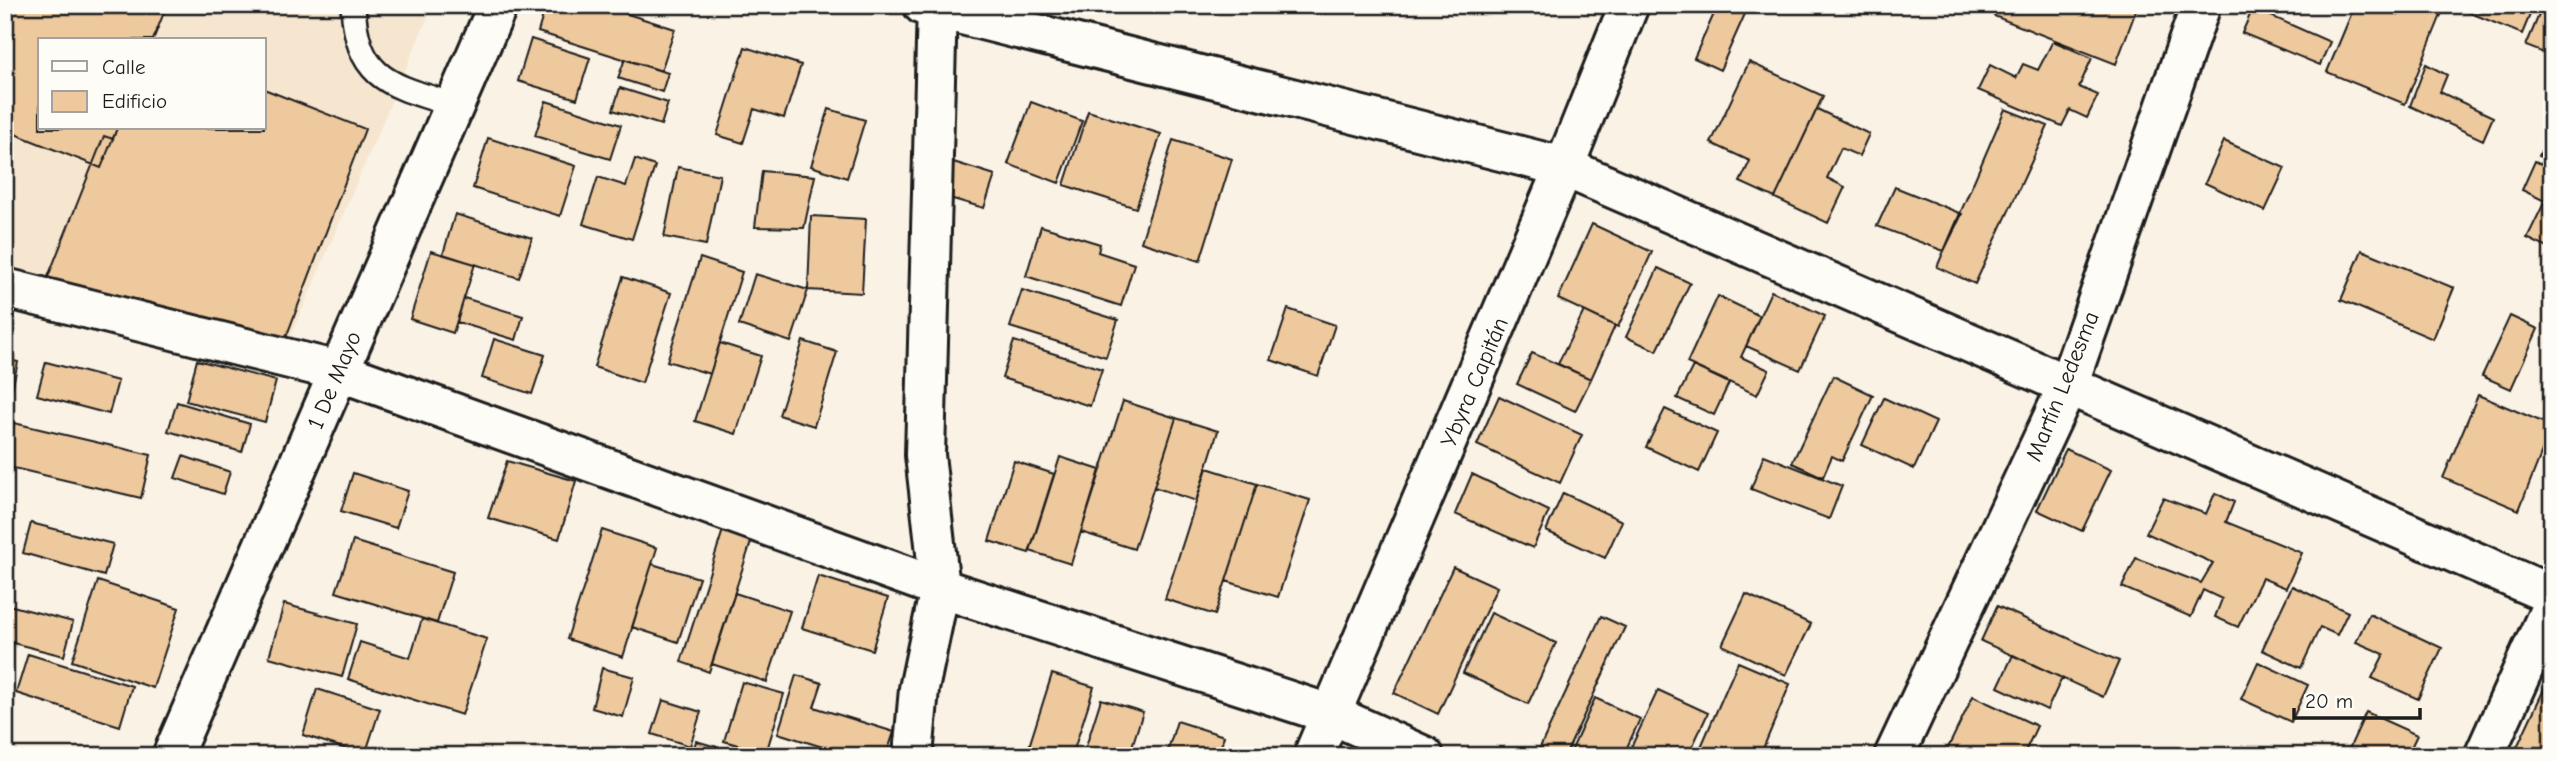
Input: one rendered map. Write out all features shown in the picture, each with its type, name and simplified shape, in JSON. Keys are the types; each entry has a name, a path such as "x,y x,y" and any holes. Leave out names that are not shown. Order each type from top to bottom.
{"street":[{"name":"1 De Mayo","path":"172,756 498,5"},
{"name":"Ybyra Capitán","path":"1313,756 1333,715 1564,167 1629,5"},
{"name":"Martín Ledesma","path":"1894,756 2068,385 2201,5"},
{"path":"913,756 919,689 940,587 925,455 932,6 1564,167 2552,595"},
{"path":"5,288 338,371 940,587 1333,715 1424,756"},
{"path":"2484,756 2552,605"}],"lane":[{"path":"353,5 354,31 368,67 396,87 454,105"}],"shaded area":[{"path":"5,5 433,5 281,359 5,282"}],"building":[{"path":"5,5 167,5 154,38 38,38 38,130 116,130 101,168 5,130"},
{"path":"546,5 599,5 675,29 661,71 538,32"},
{"path":"1718,5 1749,5 1720,70 1694,58"},
{"path":"1998,5 2030,5 2044,11 2046,5 2138,5 2116,64 1994,16"},
{"path":"2355,5 2445,5 2405,104 2327,72"},
{"path":"2451,5 2534,5 2522,34"},
{"path":"2543,5 2552,7 2552,56 2526,46"},
{"path":"2253,8 2330,42 2320,65 2242,33"},
{"path":"531,39 590,58 577,99 518,81"},
{"path":"2053,41 2092,58 2079,87 2098,95 2087,118 2070,110 2062,126 1978,90 1990,65 2016,78 2023,64 2038,70"},
{"path":"745,47 801,65 784,118 754,109 743,143 717,135"},
{"path":"625,59 668,73 662,92 618,78"},
{"path":"1749,62 1823,96 1775,198 1740,182 1750,161 1711,143"},
{"path":"2426,64 2447,75 2440,92 2493,117 2483,140 2410,106"},
{"path":"620,88 668,103 661,125 613,110"},
{"path":"266,90 365,129 282,348 44,287 104,136 113,139 116,130 266,130"},
{"path":"546,101 621,125 610,159 535,136"},
{"path":"1031,102 1082,121 1059,183 1008,164"},
{"path":"829,109 865,120 847,178 811,166"},
{"path":"1817,109 1869,134 1859,156 1841,148 1827,178 1845,187 1828,223 1775,198"},
{"path":"2005,109 2048,126 1975,284 1937,267"},
{"path":"1088,111 1161,134 1136,208 1064,185"},
{"path":"2552,126 2552,161 2539,156"},
{"path":"488,138 576,166 560,216 473,188"},
{"path":"1173,140 1232,159 1200,261 1141,242"},
{"path":"2224,141 2285,168 2265,211 2205,183"},
{"path":"635,159 655,166 632,239 583,224 598,177 626,186"},
{"path":"947,160 995,175 984,208 936,194"},
{"path":"2535,161 2552,169 2552,250 2527,238 2545,201 2522,190"},
{"path":"678,167 720,175 706,245 664,237"},
{"path":"762,171 815,176 804,228 755,227"},
{"path":"1895,187 1962,214 1944,251 1877,226"},
{"path":"455,214 532,238 519,278 443,254"},
{"path":"811,216 866,219 862,293 808,290"},
{"path":"1592,224 1652,252 1618,327 1558,299"},
{"path":"1041,226 1100,244 1098,252 1134,264 1121,306 1026,276"},
{"path":"2362,250 2454,288 2433,339 2341,300"},
{"path":"431,251 475,264 453,333 410,319"},
{"path":"700,258 742,272 710,374 667,361"},
{"path":"1658,268 1690,283 1657,351 1626,337"},
{"path":"755,274 808,290 791,342 739,325"},
{"path":"623,277 671,293 642,383 594,367"},
{"path":"1022,290 1118,320 1106,357 1010,327"},
{"path":"1771,291 1825,316 1800,370 1746,346"},
{"path":"1718,296 1760,316 1741,357 1769,370 1757,395 1687,363"},
{"path":"464,298 523,316 516,340 457,322"},
{"path":"1288,309 1335,325 1318,376 1271,360"},
{"path":"1584,311 1615,326 1591,379 1558,364"},
{"path":"2510,316 2538,329 2511,389 2482,376"},
{"path":"494,339 545,355 532,394 482,378"},
{"path":"803,341 837,352 814,426 779,415"},
{"path":"1014,341 1102,369 1090,406 1002,378"},
{"path":"720,343 761,356 736,434 695,421"},
{"path":"1532,353 1591,379 1575,411 1517,384"},
{"path":"5,359 18,362 5,421"},
{"path":"197,360 276,381 265,422 186,401"},
{"path":"46,362 118,381 109,414 37,395"},
{"path":"1693,366 1729,383 1714,415 1677,398"},
{"path":"1833,376 1873,395 1842,461 1832,456 1823,477 1792,463"},
{"path":"2478,395 2552,426 2519,510 2443,478"},
{"path":"1499,396 1582,435 1560,483 1477,445"},
{"path":"1884,398 1936,422 1914,469 1862,445"},
{"path":"1123,401 1176,418 1134,549 1081,532"},
{"path":"177,402 250,424 242,452 168,431"},
{"path":"1665,409 1717,433 1699,472 1646,447"},
{"path":"1176,418 1218,431 1196,501 1154,487"},
{"path":"14,423 151,455 141,498 5,466"},
{"path":"2066,449 2111,470 2082,531 2037,510"},
{"path":"1764,455 1842,486 1829,519 1751,489"},
{"path":"183,456 230,472 223,494 175,478"},
{"path":"1060,457 1100,470 1071,564 1030,551"},
{"path":"507,461 576,481 559,539 488,518"},
{"path":"1014,461 1054,474 1029,553 989,541"},
{"path":"1207,468 1257,484 1215,615 1165,599"},
{"path":"353,473 408,491 396,528 341,511"},
{"path":"1472,474 1549,511 1533,548 1455,514"},
{"path":"1257,484 1310,500 1278,597 1226,581"},
{"path":"1563,493 1622,521 1605,558 1546,531"},
{"path":"2215,493 2234,502 2226,522 2302,553 2286,588 2262,578 2238,627 2215,617 2222,599 2203,590 2191,617 2122,587 2136,558 2201,583 2213,563 2146,533 2163,498 2206,514"},
{"path":"31,523 113,544 104,576 23,553"},
{"path":"602,530 657,548 623,657 567,639"},
{"path":"723,530 752,539 709,672 681,662"},
{"path":"353,541 453,572 437,623 336,592"},
{"path":"652,564 699,578 678,642 632,627"},
{"path":"1453,567 1497,587 1438,714 1394,693"},
{"path":"818,576 888,598 872,650 802,628"},
{"path":"98,581 179,608 153,688 72,661"},
{"path":"2292,586 2348,612 2337,635 2320,627 2301,668 2262,650"},
{"path":"735,593 790,611 767,682 712,664"},
{"path":"1746,594 1811,624 1786,675 1722,645"},
{"path":"5,604 73,622 64,656 5,641"},
{"path":"284,604 357,624 342,677 269,657"},
{"path":"1997,606 2119,661 2103,697 1981,641"},
{"path":"1491,613 1556,643 1528,704 1463,673"},
{"path":"2369,614 2442,648 2418,699 2372,678 2384,654 2356,642"},
{"path":"1601,616 1625,627 1565,756 1536,756"},
{"path":"422,619 487,639 462,715 348,679 360,642 410,658"},
{"path":"28,654 132,686 120,726 16,693"},
{"path":"2013,655 2062,678 2047,710 1998,687"},
{"path":"1738,662 1790,684 1760,756 1697,756"},
{"path":"2258,662 2308,685 2291,722 2241,699"},
{"path":"602,668 634,677 623,717 592,708"},
{"path":"2552,672 2552,756 2532,756 2516,749"},
{"path":"1052,674 1094,687 1072,756 1026,756"},
{"path":"796,675 822,683 814,707 894,732 886,756 851,756 778,733"},
{"path":"742,682 784,694 766,753 724,741"},
{"path":"317,689 380,709 365,755 303,735"},
{"path":"1658,690 1708,713 1688,756 1627,756"},
{"path":"1973,696 2037,726 2023,756 1945,754"},
{"path":"1595,698 1640,719 1623,756 1569,756"},
{"path":"1101,699 1143,712 1129,756 1083,756"},
{"path":"663,700 701,712 690,746 652,734"},
{"path":"2366,712 2417,735 2407,756 2363,756 2349,749"},
{"path":"1177,721 1224,736 1218,756 1166,756"},
{"path":"696,741 720,748 718,756 692,756"}]}
